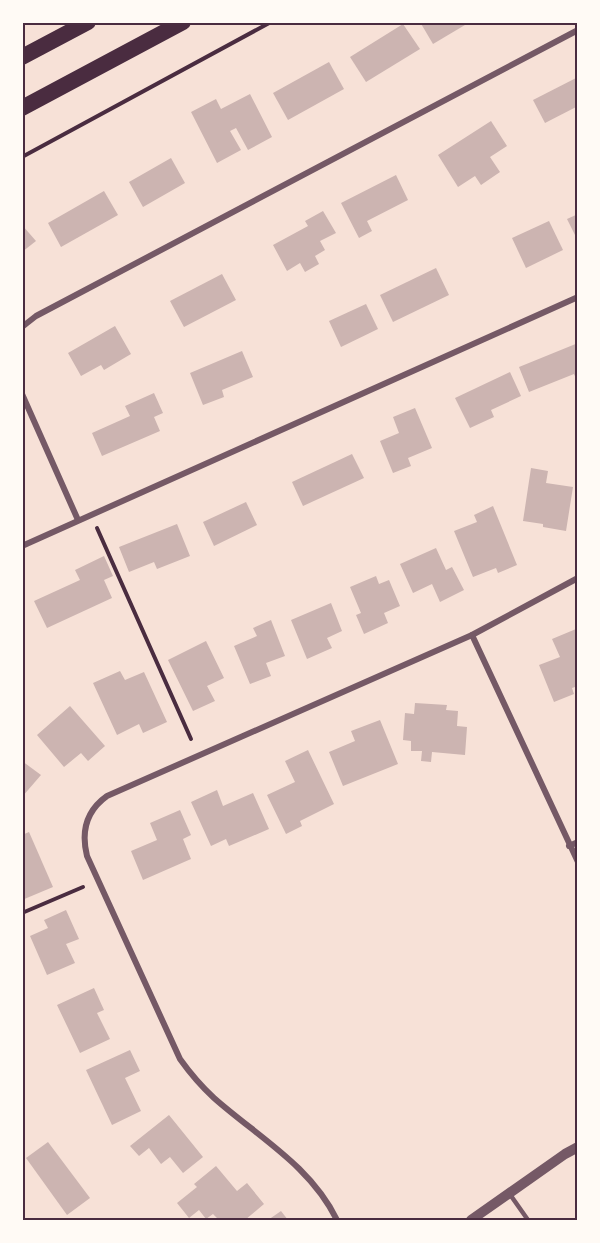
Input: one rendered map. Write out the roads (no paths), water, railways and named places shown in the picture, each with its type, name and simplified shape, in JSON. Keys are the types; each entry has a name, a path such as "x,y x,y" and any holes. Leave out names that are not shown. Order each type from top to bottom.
{"highway":[{"path":"22,57 88,22"},
{"path":"22,108 183,22"}],"street":[{"path":"22,327 36,316 578,30"},
{"path":"22,546 578,297"},
{"path":"22,394 78,520"},
{"path":"337,1221 322,1194 304,1172 277,1147 213,1097 180,1059 87,856 84,843 85,826 94,807 107,796 472,635 576,579"},
{"path":"472,635 578,862"},
{"path":"569,846 578,842"},
{"path":"471,1221 578,1147"}],"lane":[{"path":"509,1193 528,1221"}]}
